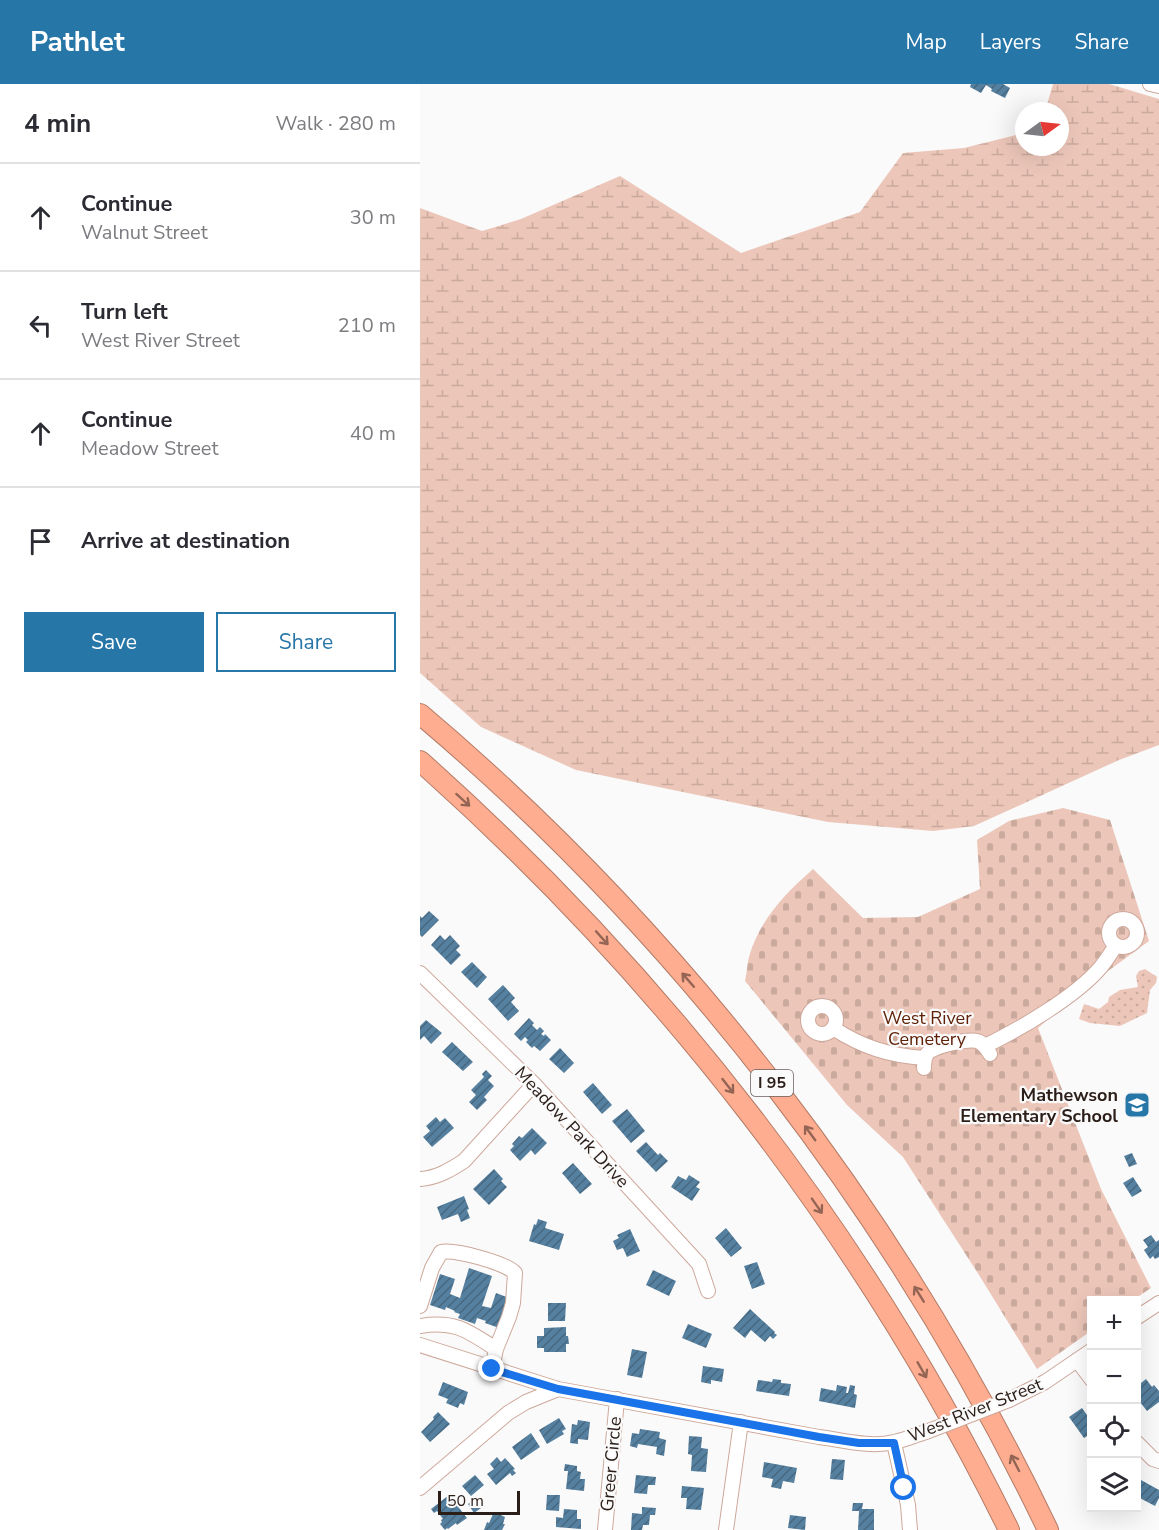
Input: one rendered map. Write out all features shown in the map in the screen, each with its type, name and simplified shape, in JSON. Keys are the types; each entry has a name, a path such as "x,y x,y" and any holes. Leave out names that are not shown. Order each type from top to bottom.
{"highway":[{"name":"I 95","path":"420,714 516,801 629,915 709,1005 784,1099 855,1197 921,1296 982,1400 1048,1530"},
{"name":"I 95","path":"420,761 530,864 586,921 669,1013 771,1141 887,1310 959,1434 1009,1530"}],"street":[{"path":"1150,84 1159,87"},
{"path":"833,1028 860,1044 878,1051 925,1063 928,1052 934,1048 969,1041 978,1042 988,1050 1070,994 1100,968 1116,945"},
{"name":"Meadow Park Drive","path":"420,974 534,1084 699,1264 708,1291"},
{"path":"420,1179 451,1170 464,1161 534,1084"},
{"path":"420,1306 432,1268 441,1252 447,1251 499,1264 513,1270 515,1274 513,1303 496,1349 492,1369"},
{"path":"1141,1315 1159,1303"},
{"path":"420,1326 436,1324 453,1326 470,1333 496,1349"},
{"name":"West River Street","path":"420,1345 558,1389 859,1443 894,1443 1009,1400 1040,1385 1087,1353"},
{"path":"1077,1360 1087,1373"},
{"path":"420,1488 508,1413 526,1402 558,1389"},
{"name":"Greer Circle","path":"605,1530 617,1399"},
{"path":"726,1530 741,1422"},
{"path":"894,1443 908,1504 909,1530"},
{"path":"1141,1446 1153,1459 1159,1461"}],"green space":[{"path":"1053,84 1109,84 1159,99 1159,745 1119,760 974,826 933,831 828,822 576,770 481,727 420,673 420,208 482,231 521,219 620,176 741,253 860,212 903,153 964,148 1015,135 1015,156 1069,156 1069,102 1048,102"},
{"name":"West River Cemetery","path":"1063,808 1110,820 1149,941 1078,993 1038,1028 1101,1189 1151,1288 1139,1296 1087,1296 1087,1334 1037,1369 903,1157 847,1105 745,981 748,960 754,943 767,919 783,898 813,869 863,918 918,917 980,889 977,840 1009,821"},
{"path":"1145,969 1157,977 1156,983 1150,990 1147,1013 1120,1026 1090,1023 1079,1019 1084,1004 1099,1009 1108,1002 1109,997 1120,990 1138,987 1136,976 1139,971"}],"building":[{"path":"971,84 1003,84 1010,88 1005,98 991,91 992,89 986,85 981,93 970,87"},
{"path":"429,911 439,920 422,937 420,935 420,916 422,918"},
{"path":"440,935 445,940 450,935 460,946 456,950 461,955 451,965 431,945"},
{"path":"472,962 487,977 477,988 461,972"},
{"path":"503,985 515,998 511,1002 519,1011 508,1021 488,999"},
{"path":"529,1018 537,1030 540,1027 544,1031 541,1034 544,1036 545,1034 551,1040 540,1051 534,1046 532,1048 526,1042 528,1040 525,1037 521,1041 514,1034"},
{"path":"426,1020 442,1033 431,1044 424,1036 420,1040 420,1026"},
{"path":"452,1042 473,1062 463,1071 442,1052"},
{"path":"560,1048 574,1063 564,1073 549,1059"},
{"path":"486,1070 492,1076 488,1080 494,1086 484,1097 487,1100 477,1110 469,1102 476,1095 471,1090 484,1077 482,1074"},
{"path":"593,1083 612,1105 602,1114 583,1092"},
{"path":"627,1109 645,1131 631,1143 612,1121"},
{"path":"436,1117 440,1122 445,1118 454,1128 432,1147 423,1137 430,1131 426,1126"},
{"path":"532,1128 547,1143 535,1155 531,1150 520,1161 510,1150 514,1146 512,1144 519,1136 522,1138"},
{"path":"646,1142 658,1155 660,1153 668,1161 656,1172 636,1151"},
{"path":"1132,1153 1137,1164 1129,1167 1124,1156"},
{"path":"573,1163 592,1184 580,1194 562,1173"},
{"path":"494,1169 507,1187 489,1205 473,1189"},
{"path":"689,1175 700,1182 696,1187 700,1189 692,1201 671,1187 678,1176 686,1180"},
{"path":"1133,1177 1142,1191 1132,1197 1123,1183"},
{"path":"464,1196 470,1218 461,1222 458,1214 442,1220 437,1207"},
{"path":"538,1219 547,1222 545,1228 564,1234 559,1250 529,1241 534,1224 536,1225"},
{"path":"726,1228 742,1248 731,1257 715,1238"},
{"path":"630,1229 640,1251 627,1257 623,1248 617,1250 613,1241 619,1238 617,1235"},
{"path":"1151,1235 1156,1242 1159,1240 1159,1257 1155,1259 1153,1256 1150,1259 1144,1250 1148,1247 1143,1240"},
{"path":"757,1262 765,1284 752,1289 744,1266"},
{"path":"469,1268 492,1276 482,1306 491,1308 496,1293 512,1299 502,1329 477,1318 475,1324 458,1318 460,1314 446,1307 445,1310 430,1305 440,1274 455,1279 450,1294 460,1298"},
{"path":"653,1270 676,1281 669,1296 646,1285"},
{"path":"548,1303 566,1303 565,1321 548,1321"},
{"path":"750,1309 775,1332 777,1335 773,1339 770,1336 765,1342 751,1330 745,1338 733,1328"},
{"path":"688,1324 712,1334 706,1348 682,1338"},
{"path":"566,1327 569,1344 566,1344 566,1352 544,1352 544,1348 537,1348 537,1336 544,1336 544,1328"},
{"path":"632,1349 647,1352 642,1378 627,1375"},
{"path":"703,1366 724,1369 722,1382 711,1380 711,1384 701,1382"},
{"path":"773,1379 791,1384 789,1396 756,1391 758,1380 772,1382"},
{"path":"1146,1379 1152,1387 1154,1385 1159,1391 1159,1402 1147,1411 1141,1403 1141,1383"},
{"path":"443,1382 468,1392 464,1405 460,1403 458,1408 446,1403 448,1399 438,1395"},
{"path":"837,1385 847,1387 846,1393 850,1385 855,1386 854,1394 857,1395 855,1408 819,1401 821,1388 836,1391"},
{"path":"1082,1408 1087,1415 1087,1436 1084,1438 1069,1417"},
{"path":"438,1412 450,1424 430,1442 421,1432"},
{"path":"559,1418 566,1429 562,1431 564,1434 547,1444 539,1430"},
{"path":"578,1420 590,1422 588,1440 578,1439 578,1444 570,1443 572,1424 577,1425"},
{"path":"640,1429 660,1432 659,1438 666,1440 664,1456 656,1454 657,1447 638,1444 637,1448 630,1446 632,1433 639,1434"},
{"path":"531,1433 540,1447 521,1460 512,1447"},
{"path":"689,1436 702,1437 701,1448 708,1449 706,1472 691,1471 692,1455 688,1454"},
{"path":"497,1457 501,1462 505,1458 516,1473 512,1476 510,1473 496,1485 487,1474 494,1469 490,1464"},
{"path":"832,1459 845,1460 843,1480 830,1479"},
{"path":"764,1462 797,1468 794,1483 783,1481 781,1489 771,1487 773,1479 762,1477"},
{"path":"565,1464 577,1466 577,1471 581,1472 580,1479 585,1479 584,1491 566,1489 568,1471 564,1471"},
{"path":"475,1475 484,1485 471,1496 462,1486"},
{"path":"636,1475 656,1477 655,1485 648,1485 647,1494 634,1493"},
{"path":"1141,1480 1159,1490 1159,1498 1155,1506 1141,1499"},
{"path":"682,1486 704,1488 701,1510 686,1509 687,1498 681,1498"},
{"path":"449,1495 467,1518 445,1530 440,1524 443,1519 437,1511 434,1513 431,1509"},
{"path":"547,1495 560,1495 559,1511 546,1510"},
{"path":"474,1499 481,1508 474,1513 468,1504"},
{"path":"853,1503 863,1503 862,1509 874,1509 874,1530 858,1530 859,1511 852,1511"},
{"path":"642,1507 656,1508 655,1515 650,1515 649,1525 643,1525 642,1530 631,1530 632,1513 642,1514"},
{"path":"564,1509 577,1510 577,1519 581,1519 581,1529 556,1527 556,1517 563,1518"},
{"path":"494,1512 505,1517 502,1530 484,1530 487,1522 489,1523"},
{"path":"790,1515 806,1517 805,1530 788,1528"}],"place":[{"name":"Mathewson Elementary School","path":"1137,1105"}],"route":[{"path":"492,1369 558,1389 819,1437 859,1443 894,1443 904,1488"}]}
